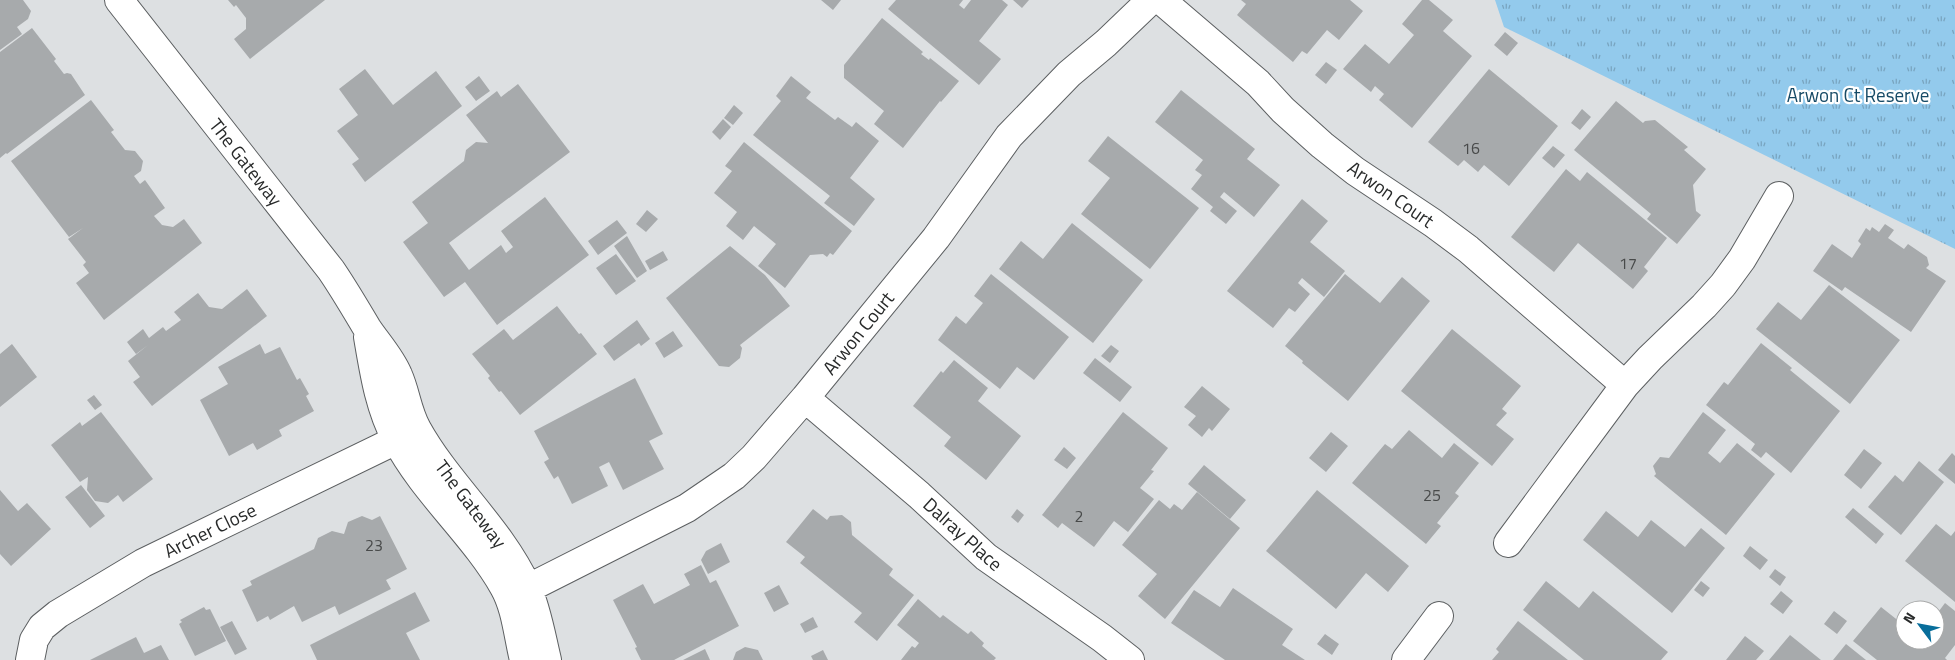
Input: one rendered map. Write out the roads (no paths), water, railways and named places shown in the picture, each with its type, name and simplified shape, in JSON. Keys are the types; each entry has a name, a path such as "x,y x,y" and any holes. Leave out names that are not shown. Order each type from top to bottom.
{"street":[{"name":"The Gateway","path":"119,0 331,270 351,299 367,328 398,375 407,409 407,435 448,473 503,544 518,593 537,614 546,660"},
{"name":"Arwon Court","path":"518,593 687,508 734,476 754,457 805,398 936,238 1009,136 1069,74 1106,43 1151,0"},
{"name":"Arwon Court","path":"1161,0 1258,83 1283,110 1322,145 1355,171 1433,223 1468,249 1624,385"},
{"path":"1508,543 1624,385 1723,285 1742,259 1779,196"},
{"name":"Dalray Place","path":"805,398 919,495 986,557 1095,633 1130,660"},
{"name":"Archer Close","path":"30,660 34,640 42,627 58,614 126,573 209,530 407,435"},
{"name":"The Gateway","path":"518,593 513,610 524,660"},
{"path":"1406,660 1439,616"}],"park label":[{"name":"Arwon Ct Reserve","path":"1858,95"}]}
